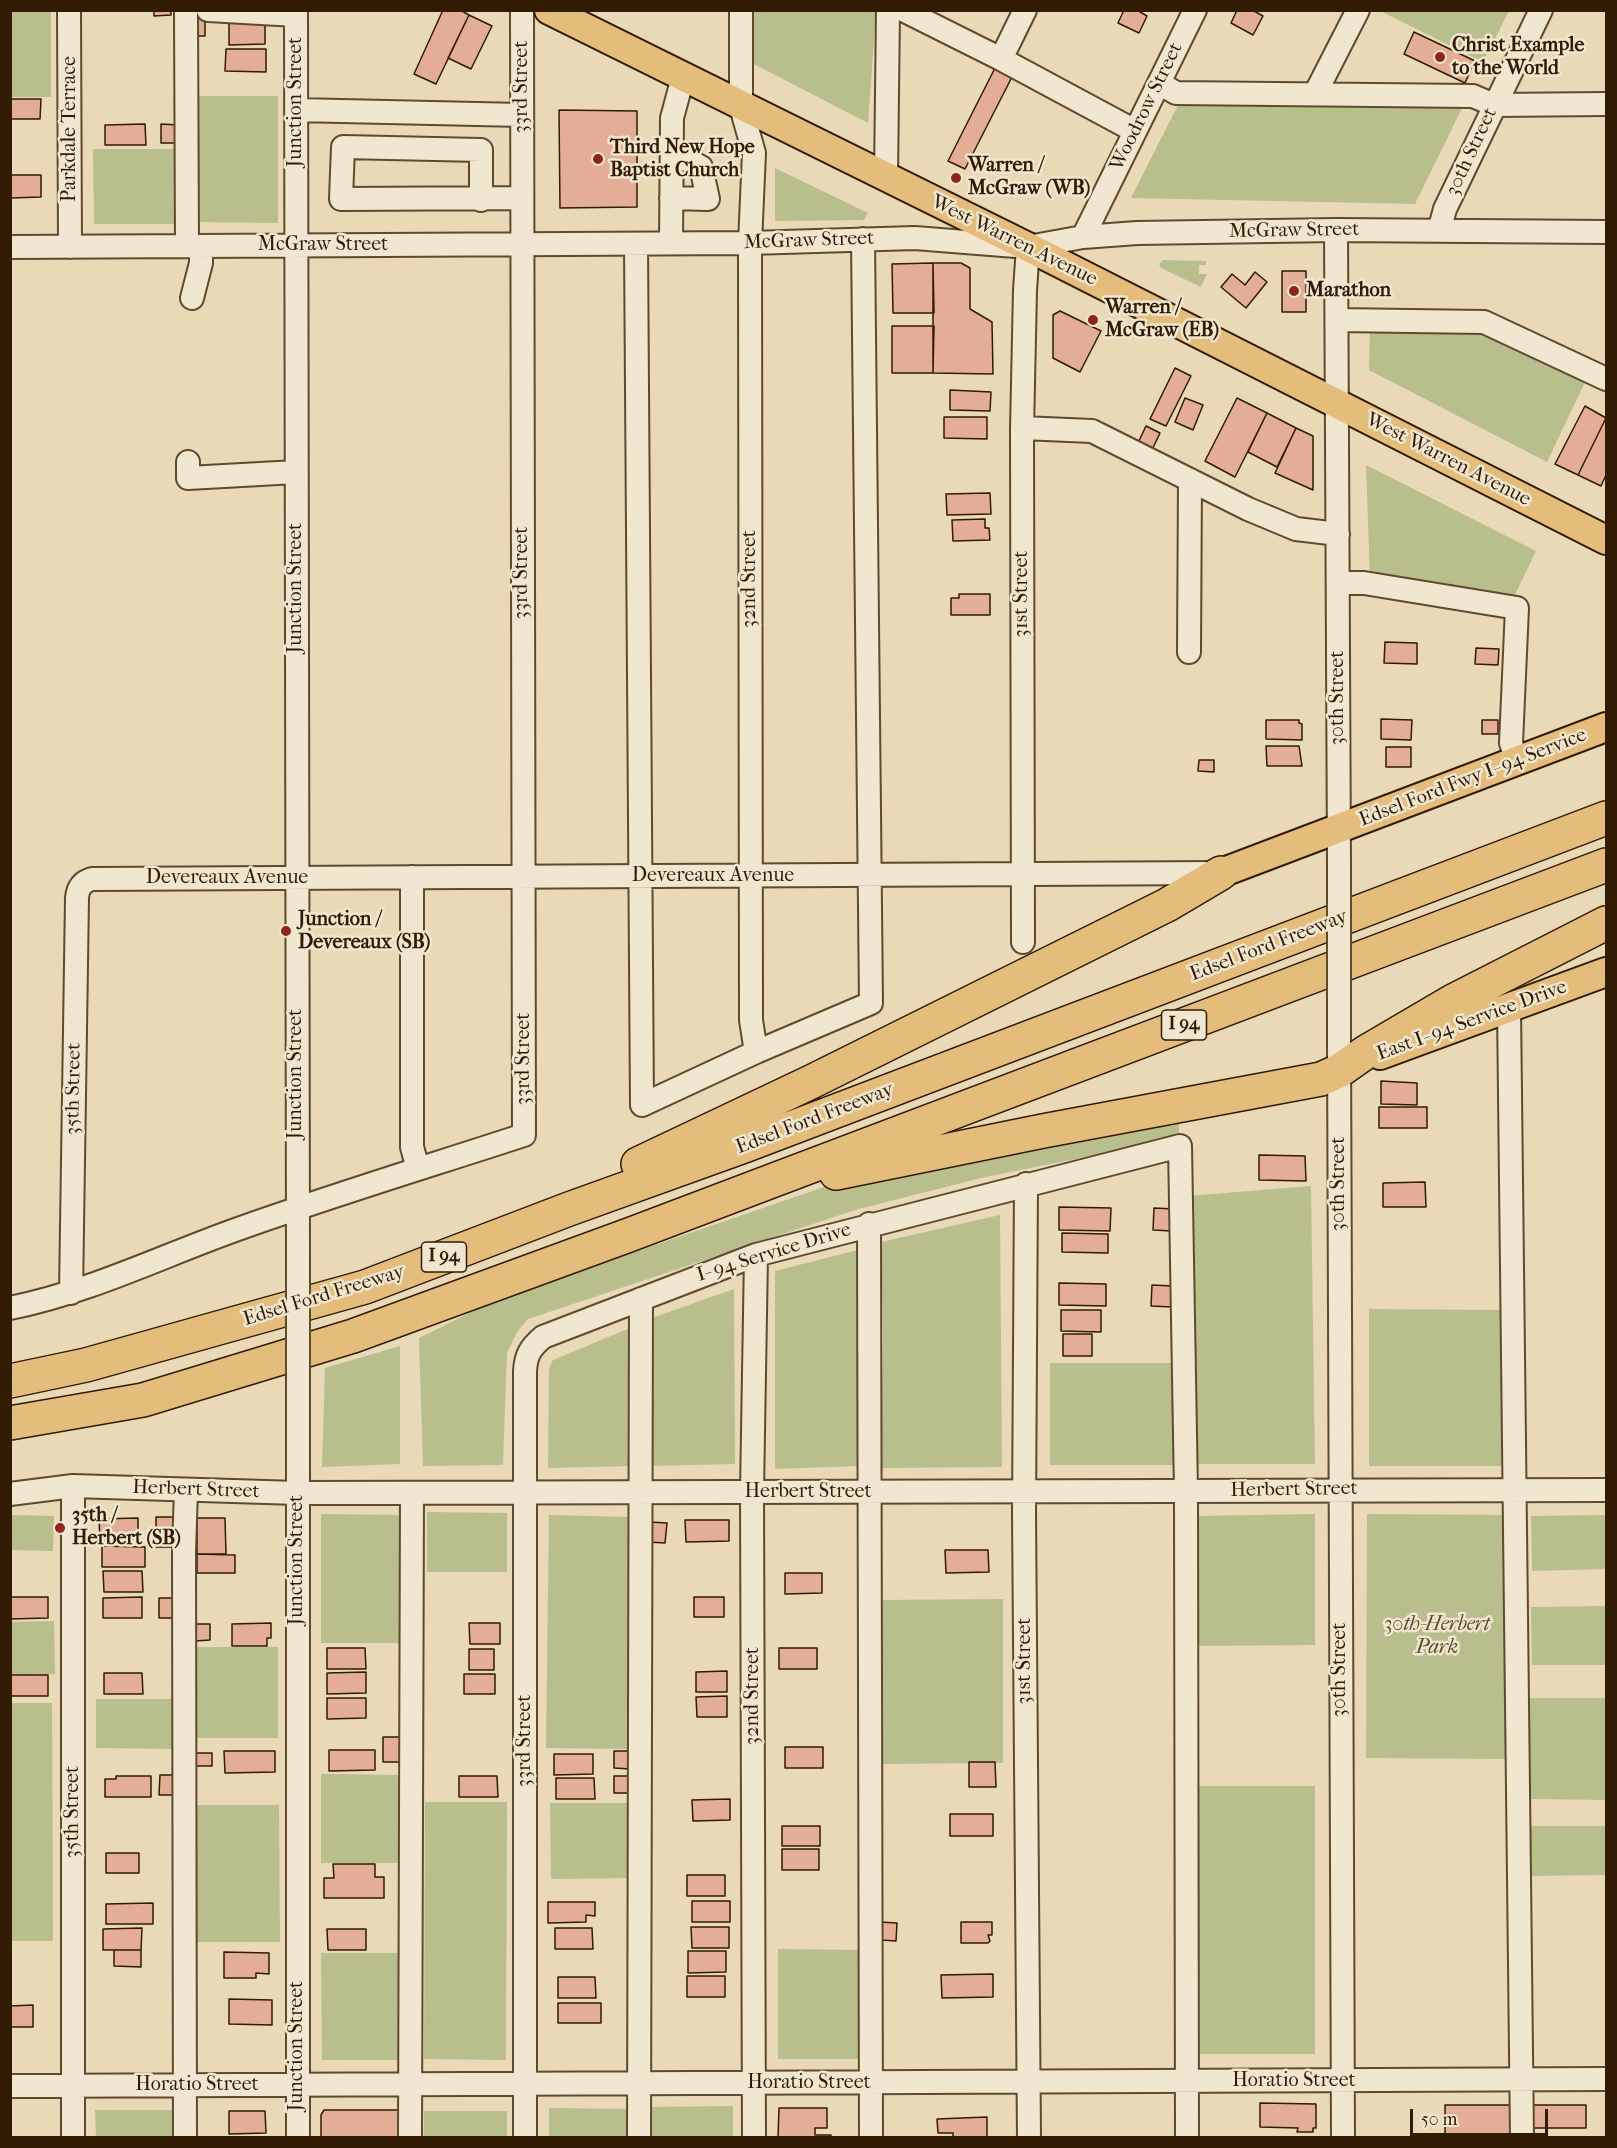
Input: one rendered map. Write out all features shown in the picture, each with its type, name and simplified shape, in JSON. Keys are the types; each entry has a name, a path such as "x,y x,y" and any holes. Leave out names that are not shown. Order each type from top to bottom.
{"highway":[{"name":"Edsel Ford Freeway","path":"10,1381 86,1365 141,1348 329,1299 365,1287 569,1209 744,1146 1606,818"},
{"name":"I 94","path":"10,1423 143,1400 353,1336 629,1235 1606,865"},
{"path":"569,1209 624,1171 895,1041 1167,905 1221,873"},
{"path":"761,1184 823,1176 1055,1128 1317,1080 1339,1071 1366,1052 1453,1001 1606,922"}],"main road":[{"name":"West Warren Avenue","path":"549,10 1028,247 1606,540"},
{"name":"Edsel Ford Fwy I- 94 Service","path":"1339,828 1606,727"},
{"name":"Devereaux Avenue","path":"1221,873 1339,828"},
{"name":"East I- 94 Service Drive","path":"1339,1071 1606,972"}],"street":[{"name":"Parkdale Terrace","path":"69,10 70,247"},
{"path":"186,10 194,246 201,263 192,298"},
{"path":"208,10 296,13"},
{"name":"33rd Street","path":"418,1169 524,1135 522,10"},
{"name":"32nd Street","path":"741,10 741,107 754,153 750,243 751,1020 756,1052"},
{"path":"886,178 888,10"},
{"path":"903,10 1001,59 1135,131"},
{"path":"1001,59 1025,10"},
{"name":"Woodrow Street","path":"1083,237 1195,10"},
{"path":"1315,94 1358,10"},
{"name":"30th Street","path":"1439,231 1445,209 1541,10"},
{"name":"Junction Street","path":"296,13 298,2138"},
{"path":"671,243 672,118 683,78"},
{"path":"1159,83 1176,93 1473,96 1494,105 1606,104"},
{"path":"296,110 522,115"},
{"path":"481,200 481,150 343,147 341,199 481,200 521,198"},
{"path":"671,198 708,199 701,167 672,152"},
{"name":"McGraw Street","path":"10,247 750,243 915,238 1028,247 1083,237 1137,233 1336,230 1606,232"},
{"name":"30th Street","path":"1336,230 1343,2138"},
{"path":"636,244 642,1105 756,1052 871,1004 863,239"},
{"name":"31st Street","path":"1023,942 1022,428 1028,247"},
{"path":"1337,320 1484,322 1606,379"},
{"path":"1022,428 1092,431 1296,529 1338,534"},
{"path":"188,462 188,478 296,472"},
{"path":"1189,652 1190,480"},
{"path":"1338,583 1364,583 1517,608 1511,743 1517,761"},
{"name":"Devereaux Avenue","path":"80,885 92,879 1023,876 1221,873"},
{"path":"10,1308 113,1279 238,1229 418,1169 412,1147 412,878"},
{"name":"35th Street","path":"62,1295 77,898 80,885"},
{"path":"1509,1007 1522,2138"},
{"name":"I- 94 Service Drive","path":"531,1347 543,1337 756,1254 1180,1146 1186,1491"},
{"name":"31st Street","path":"1026,1184 1024,1491 1029,2138"},
{"path":"869,1224 871,2138"},
{"name":"32nd Street","path":"754,2138 752,1492 756,1254"},
{"path":"639,2138 640,1299"},
{"name":"33rd Street","path":"525,2138 525,1358 531,1347"},
{"name":"35th Street","path":"73,1486 73,2138"},
{"name":"Herbert Street","path":"10,1494 73,1486 297,1493 1606,1490"},
{"path":"185,2138 184,1551 186,1490"},
{"path":"1186,1491 1187,2138"},
{"path":"410,2138 412,1493"},
{"name":"Horatio Street","path":"10,2086 1606,2079"}],"green space":[{"path":"11,10 51,11 51,97 11,97"},
{"path":"750,11 876,11 868,123 748,61"},
{"path":"1380,11 1509,11 1483,62"},
{"path":"194,96 278,96 278,223 193,222"},
{"path":"1179,103 1464,104 1415,204 1131,198"},
{"path":"93,149 180,149 180,224 94,224"},
{"path":"775,168 868,213 864,220 775,221"},
{"path":"1163,260 1206,261 1206,265 1199,265 1199,274 1207,274 1201,287 1161,268 1159,264"},
{"path":"1482,326 1587,378 1547,462 1369,370 1370,328"},
{"path":"1366,465 1536,551 1511,603 1370,577"},
{"path":"1179,1119 1179,1138 981,1178 855,1210 528,1319 517,1332 507,1353 503,1465 423,1466 419,1338 498,1299 824,1187 979,1153"},
{"path":"1311,1186 1315,1464 1192,1464 1188,1196"},
{"path":"1000,1215 1002,1467 881,1468 883,1338 881,1242"},
{"path":"862,1249 859,1466 775,1469 775,1271"},
{"path":"734,1289 735,1464 647,1466 649,1319"},
{"path":"1369,1309 1500,1310 1503,1466 1369,1466"},
{"path":"630,1328 632,1466 548,1468 549,1368 553,1360"},
{"path":"400,1346 400,1464 322,1467 325,1368"},
{"path":"1050,1363 1180,1363 1180,1465 1050,1465"},
{"path":"427,1512 507,1513 507,1572 427,1572"},
{"path":"321,1514 405,1515 405,1643 321,1643"},
{"path":"1315,1514 1315,1645 1194,1646 1195,1516"},
{"name":"30th-Herbert Park","path":"1367,1514 1509,1515 1508,1759 1366,1758"},
{"path":"11,1515 54,1516 53,1551 11,1550"},
{"path":"549,1515 631,1517 628,1749 546,1748"},
{"path":"1606,1515 1606,1569 1532,1571 1531,1516"},
{"path":"1003,1599 1003,1763 882,1764 881,1600"},
{"path":"1606,1606 1606,1665 1532,1665 1531,1607"},
{"path":"54,1621 55,1674 11,1675 11,1622"},
{"path":"192,1647 278,1647 278,1738 192,1738"},
{"path":"1529,1698 1606,1698 1606,1800 1529,1799"},
{"path":"96,1699 177,1699 177,1749 96,1748"},
{"path":"11,1703 52,1703 53,1941 11,1941"},
{"path":"321,1774 404,1775 404,1863 321,1863"},
{"path":"1195,1786 1315,1786 1315,2054 1195,2054"},
{"path":"425,1802 507,1802 506,2060 424,2059"},
{"path":"550,1803 632,1803 633,1878 551,1879"},
{"path":"194,1805 279,1805 280,1942 194,1942"},
{"path":"1528,1826 1606,1826 1606,1875 1529,1876"},
{"path":"778,1949 860,1950 864,2059 778,2059"},
{"path":"321,1953 405,1953 405,2060 322,2060"},
{"path":"733,2106 733,2137 650,2137 649,2107"},
{"path":"549,2108 634,2109 634,2137 549,2138"},
{"path":"95,2110 180,2110 181,2137 96,2137"},
{"path":"424,2111 507,2111 507,2137 424,2137"}],"building":[{"path":"154,10 171,10 171,15 154,16"},
{"path":"443,10 460,10 469,15 436,84 414,74"},
{"path":"1124,10 1137,10 1147,16 1139,33 1118,23"},
{"path":"1237,10 1252,10 1263,16 1253,35 1231,23"},
{"path":"194,14 205,20 205,36 193,36"},
{"path":"469,15 492,26 471,69 448,58"},
{"path":"265,21 265,44 229,45 229,22"},
{"name":"Christ Example to the World","path":"1414,32 1475,61 1465,83 1404,54"},
{"path":"226,49 266,49 266,72 225,71"},
{"path":"996,66 1013,75 965,169 948,161"},
{"path":"10,99 41,99 40,119 10,119"},
{"name":"Third New Hope Baptist Church","path":"559,110 637,111 637,207 560,208"},
{"path":"145,124 146,145 105,145 105,125"},
{"path":"161,124 178,125 178,143 161,143"},
{"path":"10,175 41,175 41,197 10,198"},
{"path":"933,263 934,313 893,313 892,264"},
{"path":"933,263 961,263 970,268 970,309 992,322 993,374 933,373"},
{"name":"Marathon","path":"1282,271 1306,271 1306,312 1282,312"},
{"path":"1255,272 1267,282 1246,308 1221,287 1232,274 1245,285"},
{"path":"1060,311 1101,331 1080,372 1053,358 1053,315"},
{"path":"892,326 934,326 933,373 892,373"},
{"path":"1175,368 1191,376 1166,426 1150,419"},
{"path":"950,390 991,392 990,411 950,410"},
{"path":"1185,398 1203,405 1193,430 1175,422"},
{"path":"1237,398 1267,413 1235,477 1205,461"},
{"path":"1585,406 1606,418 1578,475 1555,464"},
{"path":"1267,413 1296,428 1277,467 1248,452"},
{"path":"944,417 987,417 987,439 944,438"},
{"path":"1606,418 1606,475 1601,486 1578,475"},
{"path":"1146,426 1160,433 1151,452 1137,445"},
{"path":"1296,428 1313,436 1313,490 1275,473"},
{"path":"990,493 991,514 947,515 946,494"},
{"path":"985,519 985,528 989,528 990,540 953,541 952,520"},
{"path":"959,594 990,594 990,615 951,615 951,598 959,598"},
{"path":"1385,642 1417,643 1417,664 1384,663"},
{"path":"1476,648 1499,649 1498,665 1475,664"},
{"path":"1381,719 1412,720 1411,740 1381,739"},
{"path":"1266,720 1299,720 1302,724 1302,740 1266,739"},
{"path":"1482,720 1498,720 1498,734 1482,734"},
{"path":"1266,746 1299,746 1302,766 1267,766"},
{"path":"1386,747 1411,747 1411,767 1386,767"},
{"path":"1199,760 1214,760 1214,772 1198,771"},
{"path":"1381,1081 1417,1083 1417,1105 1381,1104"},
{"path":"1379,1107 1427,1107 1427,1128 1379,1128"},
{"path":"1259,1155 1305,1156 1306,1181 1259,1180"},
{"path":"1425,1182 1426,1207 1383,1207 1383,1183"},
{"path":"1059,1207 1111,1208 1110,1231 1059,1230"},
{"path":"1154,1208 1174,1209 1172,1231 1153,1230"},
{"path":"1062,1233 1108,1234 1108,1253 1062,1252"},
{"path":"1059,1283 1106,1284 1106,1306 1059,1305"},
{"path":"1152,1285 1173,1286 1172,1307 1151,1306"},
{"path":"1061,1310 1101,1310 1101,1332 1061,1331"},
{"path":"1063,1334 1092,1334 1092,1356 1063,1356"},
{"path":"156,1517 180,1517 180,1547 156,1547"},
{"path":"138,1518 138,1539 100,1540 99,1519"},
{"path":"197,1518 225,1518 226,1554 197,1554"},
{"path":"685,1520 729,1520 729,1541 686,1542"},
{"path":"650,1522 667,1523 665,1543 648,1542"},
{"path":"102,1546 145,1547 145,1567 102,1567"},
{"path":"945,1550 988,1550 989,1572 946,1573"},
{"path":"197,1554 235,1555 235,1573 197,1573"},
{"path":"103,1571 142,1571 143,1592 104,1592"},
{"path":"785,1573 822,1573 822,1593 785,1594"},
{"path":"10,1597 48,1597 48,1618 10,1619"},
{"path":"142,1597 142,1618 103,1618 103,1598"},
{"path":"694,1597 724,1597 724,1617 694,1617"},
{"path":"159,1598 179,1598 179,1618 159,1618"},
{"path":"271,1623 271,1638 267,1638 267,1646 232,1646 232,1624"},
{"path":"469,1623 500,1623 500,1644 470,1644"},
{"path":"194,1624 210,1624 210,1640 195,1641"},
{"path":"327,1648 365,1648 366,1669 327,1669"},
{"path":"779,1648 817,1648 817,1669 779,1669"},
{"path":"469,1649 494,1649 494,1670 469,1670"},
{"path":"727,1671 727,1692 696,1692 696,1672"},
{"path":"366,1672 366,1693 327,1694 327,1673"},
{"path":"104,1673 142,1673 143,1694 104,1694"},
{"path":"464,1674 495,1674 495,1694 464,1694"},
{"path":"10,1675 48,1675 48,1696 10,1696"},
{"path":"727,1696 727,1717 697,1717 696,1697"},
{"path":"327,1698 366,1698 366,1718 327,1719"},
{"path":"383,1737 405,1737 404,1762 383,1762"},
{"path":"785,1747 823,1747 823,1768 785,1768"},
{"path":"329,1750 375,1750 375,1770 329,1771"},
{"path":"224,1751 275,1751 275,1772 225,1773"},
{"path":"614,1751 631,1751 631,1769 614,1768"},
{"path":"195,1753 212,1753 212,1766 195,1766"},
{"path":"554,1754 593,1754 593,1774 554,1775"},
{"path":"969,1762 995,1762 996,1787 969,1787"},
{"path":"160,1775 177,1775 178,1795 159,1795"},
{"path":"116,1776 151,1776 151,1797 105,1797 105,1779 116,1779"},
{"path":"459,1776 497,1776 498,1797 459,1797"},
{"path":"614,1776 631,1776 631,1793 614,1793"},
{"path":"556,1778 594,1778 595,1799 556,1799"},
{"path":"730,1799 730,1820 693,1821 692,1800"},
{"path":"950,1814 993,1814 993,1836 950,1836"},
{"path":"782,1826 820,1826 820,1846 782,1846"},
{"path":"782,1849 819,1849 819,1870 782,1870"},
{"path":"106,1853 139,1853 139,1873 106,1873"},
{"path":"333,1864 375,1864 375,1877 384,1877 384,1898 324,1898 324,1878 334,1878"},
{"path":"687,1875 725,1875 725,1896 687,1896"},
{"path":"692,1901 730,1901 730,1922 692,1922"},
{"path":"548,1902 595,1902 595,1916 586,1915 586,1922 548,1923"},
{"path":"153,1903 153,1924 106,1924 106,1904"},
{"path":"880,1922 897,1923 896,1941 880,1940"},
{"path":"961,1922 992,1922 992,1935 988,1935 990,1941 988,1943 961,1943"},
{"path":"691,1927 729,1927 729,1948 692,1948"},
{"path":"142,1928 141,1950 103,1950 103,1929"},
{"path":"555,1928 592,1928 593,1949 555,1949"},
{"path":"327,1929 366,1929 366,1950 328,1950"},
{"path":"114,1950 141,1950 141,1967 114,1966"},
{"path":"688,1951 726,1951 726,1972 688,1973"},
{"path":"224,1952 269,1953 269,1974 256,1973 256,1978 224,1978"},
{"path":"993,1974 993,1997 942,1998 941,1975"},
{"path":"687,1976 725,1976 725,1997 687,1997"},
{"path":"558,1977 595,1977 596,1998 558,1998"},
{"path":"229,1999 272,2000 272,2025 229,2024"},
{"path":"558,2003 601,2003 601,2023 558,2023"},
{"path":"33,2005 33,2027 10,2027 10,2006"},
{"path":"1260,2103 1316,2104 1316,2128 1313,2128 1313,2132 1297,2132 1298,2128 1260,2127"},
{"path":"1445,2105 1513,2105 1513,2137 1445,2136"},
{"path":"1533,2105 1586,2105 1586,2128 1533,2128"},
{"path":"779,2108 827,2108 827,2128 815,2128 815,2135 831,2135 831,2138 778,2138"},
{"path":"324,2110 407,2110 407,2138 321,2138 321,2115"},
{"path":"229,2111 265,2111 266,2133 229,2134"},
{"path":"987,2117 987,2138 953,2138 953,2133 938,2133 937,2119"}],"place":[{"name":"Christ Example to the World","path":"1440,57"},
{"name":"Third New Hope Baptist Church","path":"598,159"},
{"name":"Warren / McGraw (WB)","path":"956,178"},
{"name":"Marathon","path":"1294,291"},
{"name":"Warren / McGraw (EB)","path":"1093,320"},
{"name":"Junction / Devereaux (SB)","path":"286,931"},
{"name":"35th / Herbert (SB)","path":"60,1528"}]}
